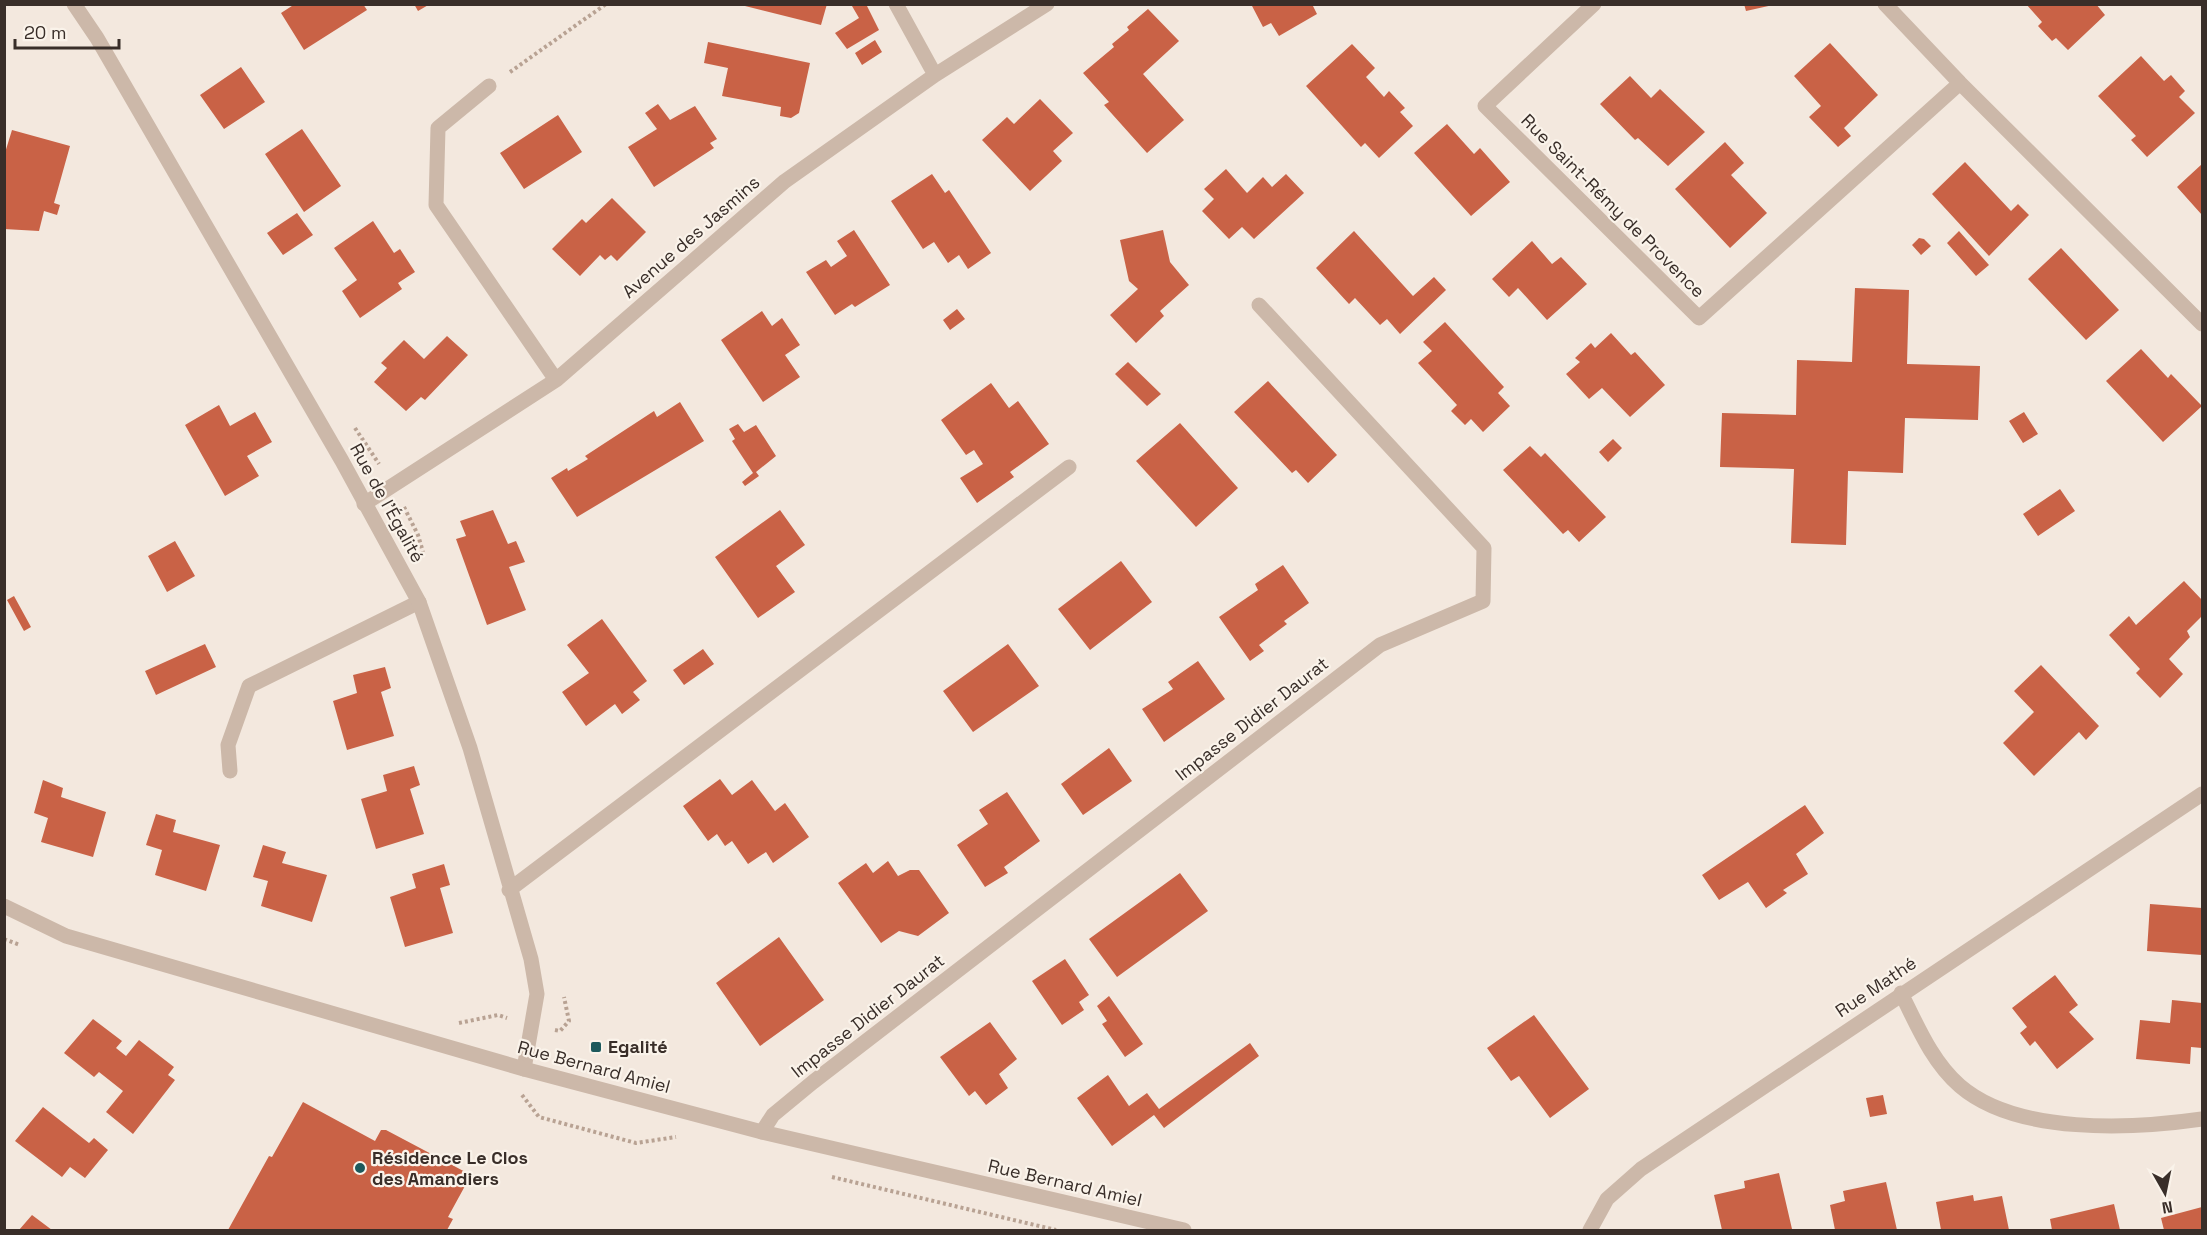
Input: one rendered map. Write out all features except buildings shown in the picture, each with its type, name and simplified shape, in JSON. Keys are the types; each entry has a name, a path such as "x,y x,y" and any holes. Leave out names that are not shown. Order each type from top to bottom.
{"street":[{"name":"Rue de l'Égalité","path":"74,4 98,38 419,602 470,748 509,890 531,959 537,994 525,1069"},
{"path":"896,4 935,75"},
{"name":"Avenue des Jasmins","path":"364,504 556,380 785,181 935,75 1047,4"},
{"name":"Rue Saint-Rémy de Provence","path":"1594,4 1485,106 1698,318 1960,83"},
{"path":"1885,4 1960,83 2202,324"},
{"path":"489,86 438,128 436,205 556,380"},
{"name":"Impasse Didier Daurat","path":"762,1132 774,1115 813,1082 1380,645 1483,601 1484,548 1259,305"},
{"path":"509,890 1069,468"},
{"path":"230,771 228,745 249,686 419,602"},
{"name":"Rue Mathé","path":"1590,1230 1607,1199 1641,1169 2202,794"},
{"name":"Rue Bernard Amiel","path":"4,906 66,936 525,1069 762,1132 1184,1230"},
{"path":"1902,993 1928,1046 1960,1086 2008,1113 2061,1124 2160,1125 2202,1119"}],"path":[{"path":"489,86 606,4"},
{"path":"522,1095 539,1117 636,1143 680,1136"}],"place":[{"name":"Egalité","path":"596,1047"},
{"name":"Résidence Le Clos des Amandiers","path":"360,1168"}]}
